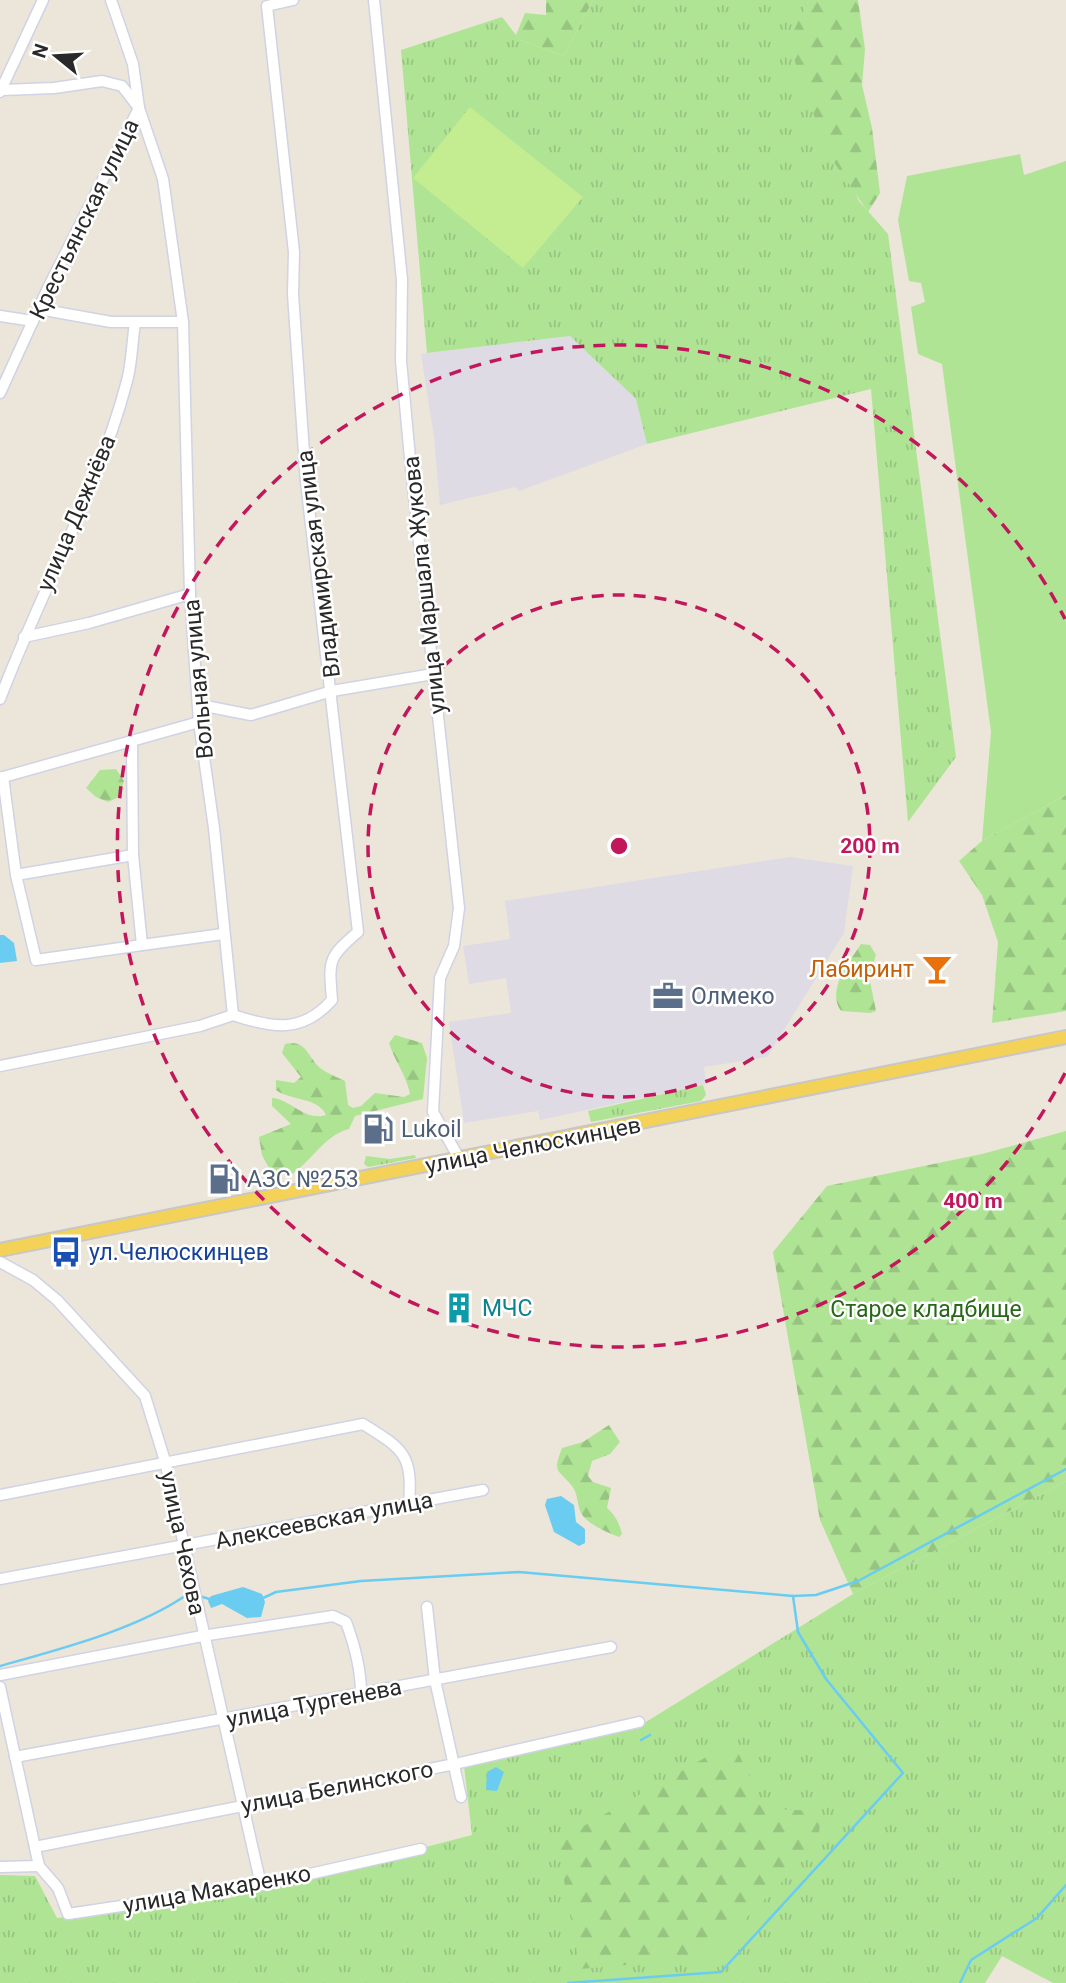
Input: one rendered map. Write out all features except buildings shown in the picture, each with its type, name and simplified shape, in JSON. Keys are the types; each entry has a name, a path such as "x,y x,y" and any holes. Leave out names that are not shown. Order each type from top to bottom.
{"main road":[{"name":"улица Челюскинцев","path":"0,1250 1066,1037"}],"street":[{"path":"43,0 1,91 54,88 102,81 122,86 139,108"},
{"name":"Крестьянская улица","path":"0,393 139,108 133,64 111,0"},
{"name":"Владимирская улица","path":"233,1015 264,1025 294,1024 317,1017 332,1000 330,970 335,952 358,932 306,482 293,294 294,252 266,3 293,0"},
{"name":"улица Маршала Жукова","path":"374,0 402,280 401,361 459,908 454,946 440,978 433,1112 460,1160"},
{"name":"Вольная улица","path":"139,108 163,179 183,322 190,594 200,705 199,722 214,828 233,1015"},
{"path":"39,309 84,318 135,323 183,322"},
{"path":"0,316 33,321"},
{"name":"улица Дежнёва","path":"0,699 24,637 100,464 127,380 135,323"},
{"path":"24,637 89,623 190,594"},
{"path":"200,705 251,715 332,691 433,674"},
{"path":"199,722 1,778 16,875 36,960 223,934"},
{"path":"132,742 133,855 142,945"},
{"path":"16,875 133,855"},
{"path":"0,1066 200,1026 233,1015"},
{"name":"улица Чехова","path":"0,1262 33,1280 57,1300 145,1396 166,1461 202,1636 261,1885"},
{"path":"0,1495 363,1424 398,1446 412,1473 409,1504"},
{"name":"Алексеевская улица","path":"0,1579 483,1490"},
{"path":"427,1607 435,1680 461,1797"},
{"path":"0,1675 202,1636 333,1616 341,1617 353,1640 360,1675 360,1695"},
{"name":"улица Тургенева","path":"15,1758 611,1647"},
{"path":"0,1687 39,1866 0,1867"},
{"name":"улица Белинского","path":"35,1847 455,1764 639,1722"},
{"name":"улица Макаренко","path":"39,1866 58,1888 68,1914 261,1885 421,1849"}],"shaded area":[{"path":"570,336 636,399 647,444 519,491 515,487 440,505 434,437 421,354"},
{"path":"790,857 853,866 844,933 767,1057 704,1067 706,1084 540,1120 538,1111 464,1123 449,1022 511,1013 506,978 469,984 463,946 510,939 505,901"}],"green space":[{"path":"546,0 593,0 564,56 520,40 516,35 525,13 546,15"},
{"path":"593,0 809,0 789,42 859,201 888,234 956,757 908,822 871,389 647,444 636,399 570,336 427,353 401,50 502,17 520,40 564,56"},
{"path":"809,0 858,0 865,49 862,85 872,128 880,193 868,212 827,152 788,42"},
{"path":"470,107 583,197 523,268 413,178"},
{"path":"1020,154 1024,175 1066,161 1066,795 982,841 991,732 942,364 918,354 911,307 925,302 921,283 909,281 898,220 907,176"},
{"path":"116,769 124,781 119,797 108,802 96,797 86,788 100,770"},
{"path":"1066,795 1066,1011 992,1023 998,942 982,895 959,861 982,841"},
{"path":"861,944 870,945 876,955 869,976 876,1011 841,1011 837,1003 838,985"},
{"path":"395,1035 422,1043 427,1058 423,1099 355,1116 349,1129 332,1137 289,1176 271,1172 262,1155 259,1137 291,1124 272,1106 272,1098 311,1115 326,1115 311,1102 276,1090 276,1080 294,1083 301,1077 282,1053 285,1044 302,1046 319,1067 345,1081 348,1105 353,1108 361,1106 375,1093 404,1097 410,1094 389,1043"},
{"path":"703,1085 706,1095 701,1101 591,1122 588,1111"},
{"name":"Старое кладбище","path":"1066,1131 1066,1481 853,1594 820,1520 773,1252 827,1186 982,1154"},
{"path":"415,1155 416,1158 368,1167 364,1164 366,1156 390,1159"},
{"path":"609,1425 620,1442 610,1454 592,1461 588,1476 593,1482 611,1488 607,1508 618,1523 622,1534 619,1537 598,1528 584,1517 574,1489 557,1467 562,1448 583,1442"},
{"path":"1066,1481 1066,1983 1053,1983 1002,1956 985,1983 0,1983 0,1875 35,1876 57,1918 225,1899 472,1835 464,1766 641,1725 853,1594"},
{"path":"733,1742 765,1809 822,1811 817,1846 707,1958 580,1969 557,1841"}],"water":[{"path":"0,935 14,943 17,961 0,963"},
{"path":"561,1496 574,1505 576,1522 585,1529 585,1543 579,1546 554,1532 545,1505 547,1499"},
{"path":"243,1587 262,1594 265,1602 261,1617 247,1618 222,1604 211,1608 208,1601 211,1596"},
{"path":"496,1767 504,1772 497,1791 486,1790 487,1772"}],"waterway":[{"path":"261,1599 276,1592 361,1581 519,1572 793,1596 816,1595 858,1581 1066,1469"},
{"path":"0,1666 121,1628 188,1594 192,1595"},
{"path":"199,1596 213,1600"},
{"path":"568,1983 721,1972 903,1773 826,1679 798,1632 793,1596"},
{"path":"641,1740 650,1735"},
{"path":"960,1983 971,1960 1037,1918 1066,1885"}],"place":[{"name":"Лабиринт","path":"937,969"},
{"name":"Олмеко","path":"668,996"},
{"name":"Lukoil","path":"378,1129"},
{"name":"АЗС №253","path":"224,1179"},
{"name":"ул.Челюскинцев","path":"66,1252"},
{"name":"МЧС","path":"459,1308"}]}
